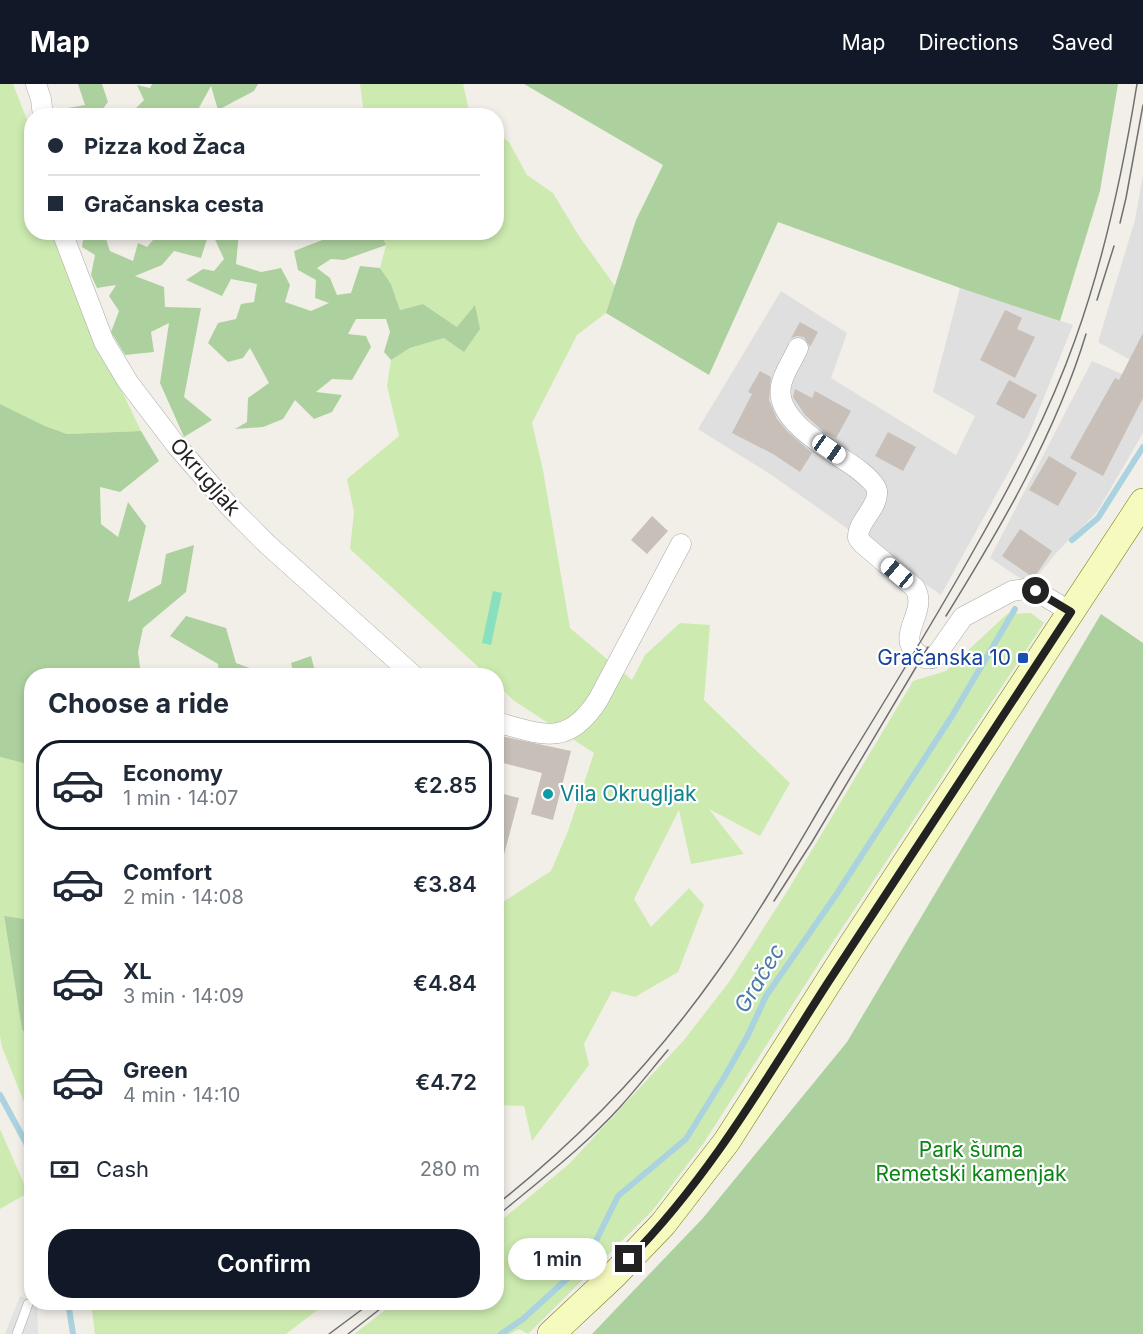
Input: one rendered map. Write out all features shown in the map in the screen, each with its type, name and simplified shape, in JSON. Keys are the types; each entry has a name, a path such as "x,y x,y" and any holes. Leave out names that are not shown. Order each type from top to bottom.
{"main road":[{"path":"551,1334 651,1237 727,1141 852,945 1143,502"}],"street":[{"path":"36,84 42,108"},
{"name":"Okrugljak","path":"65,240 104,342 128,382 176,445 229,506 268,545 405,668"},
{"path":"798,348 780,386 782,407 801,428 862,472 876,487 877,498 859,528 858,538 862,544 915,588 919,595 919,606 909,636 910,646 915,652 922,657 931,659 935,657 963,617 1012,591 1025,589 1036,591 1071,612"},
{"path":"504,724 550,735 560,734 583,720 598,700 681,544"}],"lane":[{"path":"17,1334 26,1310"}],"shaded area":[{"path":"1143,175 1143,367 1098,342 1135,220"},
{"path":"960,288 1073,325 1028,437 941,595 773,476 698,429 781,291 847,333 831,378 956,455 975,416 933,392"},
{"path":"1092,361 1143,383 1143,433 1097,512 1058,551 1030,585 990,558"},
{"path":"20,1296 24,1298 24,1310 37,1310 38,1334 5,1334"}],"green space":[{"path":"0,84 13,84 24,112 24,240 60,240 70,283 141,431 67,434 0,404"},
{"path":"78,84 102,84 108,102 103,108 68,108 85,105"},
{"path":"152,84 258,84 254,91 222,108 217,108 211,86 199,108 136,108 144,100 137,85 150,88"},
{"path":"360,84 463,84 468,108 363,108"},
{"path":"524,84 1118,84 1100,191 1060,321 960,288 778,222 709,375 606,313 636,220 663,165"},
{"path":"504,138 509,142 527,175 553,193 579,236 615,286 606,313 577,335 532,423 543,470 570,628 632,680 645,655 680,623 710,625 704,700 790,783 760,836 709,809 744,854 691,864 679,810 634,899 651,927 689,888 704,905 678,972 635,997 612,991 584,1044 589,1065 532,1141 524,1106 504,1105 504,901 551,871 568,831 594,753 513,700 504,691 504,668 479,668 350,549 354,512 347,479 399,436 387,386 391,360 410,348 444,338 457,327 423,304 400,310 391,284 380,268 386,245 384,240 504,240"},
{"path":"83,240 106,240 110,251 133,261 138,243 147,247 153,240 207,240 201,258 174,251 162,265 135,276 164,287 165,307 201,308 184,397 212,420 184,437 160,383 169,323 151,332 154,352 125,355 111,332 119,311 109,296 116,285 97,288 91,275 95,255 82,247"},
{"path":"215,240 238,240 236,264 261,272 281,268 290,285 285,302 311,311 329,303 315,298 316,280 298,270 294,251 322,240 384,240 386,245 344,260 331,259 317,268 330,278 337,295 351,293 360,266 380,268 391,284 400,310 423,304 457,327 475,305 480,329 464,352 444,338 410,348 391,360 384,352 390,332 386,319 356,319 348,334 366,336 371,347 352,380 332,379 316,392 342,395 332,412 314,419 295,400 283,419 263,427 235,429 247,422 248,398 269,383 250,348 243,358 228,362 208,343 218,323 236,319 241,304 254,302 257,284 231,279 222,296 186,280 203,269 214,271 224,259"},
{"path":"0,404 67,434 141,431 159,461 120,492 100,487 101,524 118,537 128,502 146,526 128,602 161,584 166,554 194,545 186,592 143,628 138,652 140,668 24,668 24,763 0,757"},
{"path":"493,591 502,593 491,645 482,643"},
{"path":"1031,613 1044,623 821,960 703,1144 652,1211 528,1334 519,1329 510,1334 354,1334 386,1310 504,1310 504,1218 569,1164 684,1040 729,982 788,890 913,681 946,671 1007,614"},
{"name":"Park šuma Remetski kamenjak","path":"1101,614 1143,643 1143,1334 592,1334 703,1218 847,1042"},
{"path":"186,616 226,628 236,663 250,668 218,668 218,664 170,636"},
{"path":"311,656 314,668 292,668 291,663"},
{"path":"0,757 24,763 24,919 4,917 24,1032 24,1102 2,1047 0,1036"},
{"path":"4,916 24,919 24,1032"},
{"path":"0,1129 24,1184 24,1195 0,1209"},
{"path":"92,1310 318,1310 286,1334 95,1334"}],"building":[{"path":"1005,310 1022,318 1017,329 1035,337 1015,378 980,360"},
{"path":"800,322 818,332 810,347 804,337 791,338"},
{"path":"1143,333 1143,398 1103,476 1070,458 1115,378 1119,380"},
{"path":"760,371 771,377 769,400 777,419 812,453 800,472 773,454 732,433 752,394 748,392"},
{"path":"1009,380 1037,395 1024,419 996,404"},
{"path":"795,389 812,398 815,391 851,411 836,438 825,433 805,415 793,397"},
{"path":"888,432 916,447 903,471 875,456"},
{"path":"1049,456 1077,473 1058,506 1029,490"},
{"path":"652,516 668,531 647,554 631,540"},
{"path":"1020,529 1052,551 1034,578 1002,556"},
{"name":"Vila Okrugljak","path":"504,737 571,751 553,820 531,814 542,773 504,763"},
{"path":"504,794 519,798 504,854"}],"waterway":[{"name":"Gračec","path":"1072,540 1098,518 1143,447"},
{"name":"Gračec","path":"501,1334 523,1319 580,1267 590,1253 618,1196 686,1139 748,1035 766,996 836,895 952,716 1015,609"},
{"path":"0,1095 24,1139"},
{"path":"69,1310 73,1334"}],"tram line":[{"path":"504,1198 558,1153 616,1096 694,1004 767,897 959,576 1030,446 1075,340 1086,309 1112,214 1137,84"},
{"path":"1120,223 1143,105"},
{"path":"1097,300 1114,246"},
{"path":"946,616 1006,515 1043,444 1074,371 1086,334"},
{"path":"774,901 812,842 928,647"},
{"path":"504,1210 591,1136 621,1106 668,1050"},
{"path":"329,1334 361,1310"},
{"path":"348,1334 379,1310"}],"place":[{"name":"Gračanska 10","path":"1023,658"},
{"name":"Vila Okrugljak","path":"548,794"}],"route":[{"path":"629,1259 675,1210 727,1141 852,945 1071,612 1036,591"}]}
